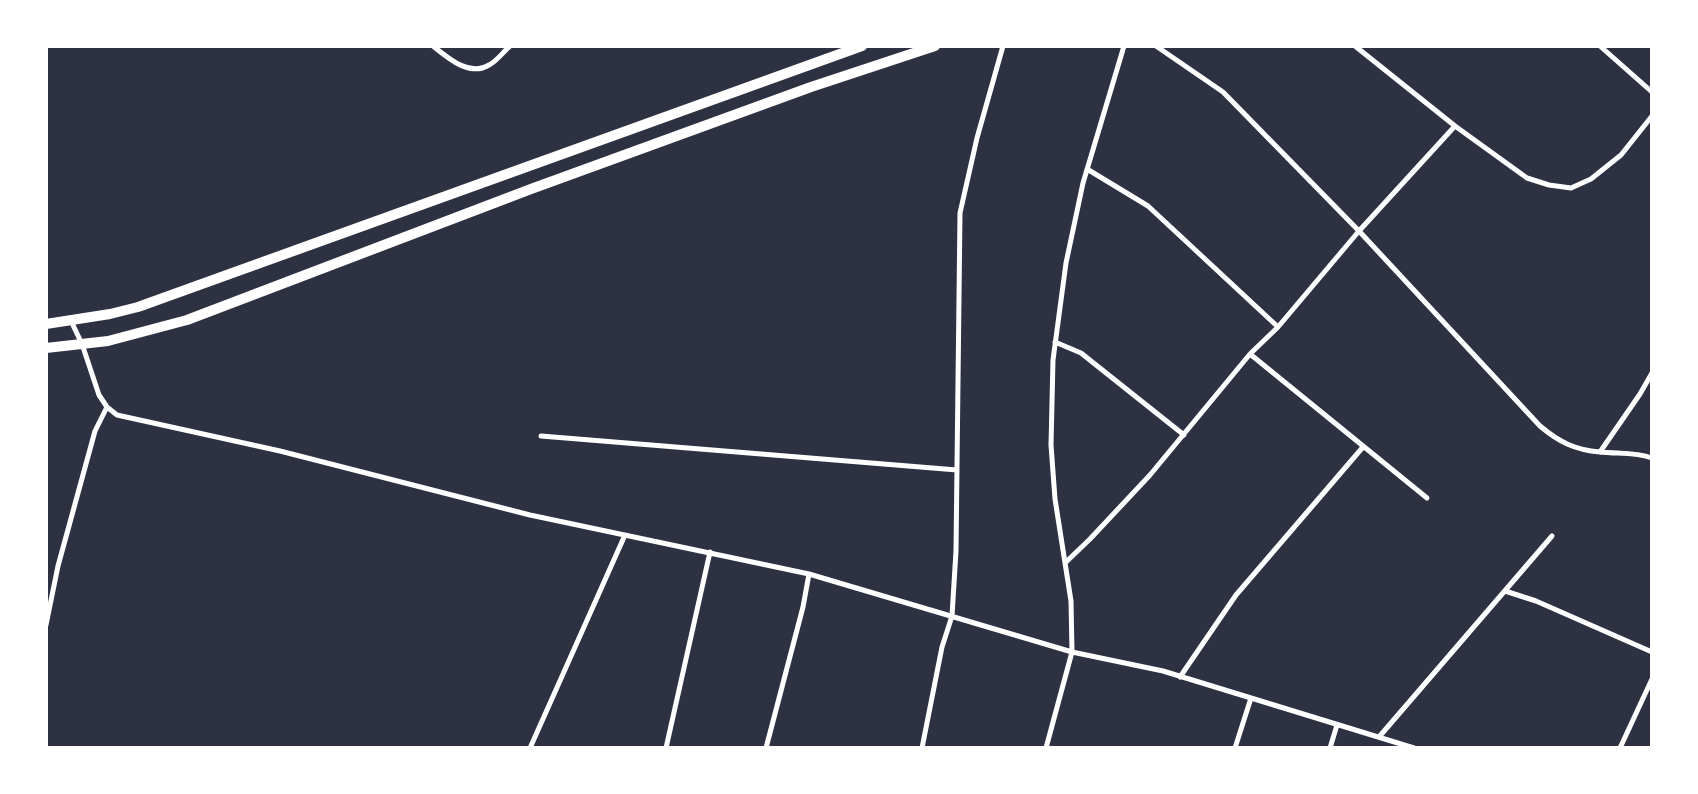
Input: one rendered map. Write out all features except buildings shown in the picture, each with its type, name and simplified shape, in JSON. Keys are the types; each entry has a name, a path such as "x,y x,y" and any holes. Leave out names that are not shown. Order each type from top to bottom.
{"main road":[{"path":"46,324 71,321 138,307 862,46"},
{"path":"46,348 108,341 187,320 531,189 810,87 935,46"}],"street":[{"path":"433,46 451,60 467,68 477,70 489,65 510,46"},
{"path":"922,748 942,647 952,616 956,551 960,214 977,138 1003,46"},
{"path":"1046,748 1072,652 1070,600 1055,499 1051,446 1055,342 1066,263 1087,169 1124,46"},
{"path":"1156,46 1223,92 1359,231 1540,426 1556,440 1571,446 1600,452 1624,452 1652,458"},
{"path":"1355,46 1456,126 1527,178 1549,185 1570,188 1591,179 1620,155 1652,116"},
{"path":"1600,46 1652,92"},
{"path":"1065,563 1090,540 1150,475 1250,354 1278,327 1359,231 1456,126"},
{"path":"1087,169 1148,206 1278,327"},
{"path":"71,321 82,344 99,395 116,415 280,451 530,515 809,574 1072,652 1163,671 1414,748"},
{"path":"1055,342 1081,353 1184,435"},
{"path":"1250,354 1427,498"},
{"path":"1600,452 1640,394 1652,373"},
{"path":"46,625 58,566 95,431 108,407"},
{"path":"541,436 957,470"},
{"path":"1180,677 1236,595 1363,447"},
{"path":"530,748 625,535"},
{"path":"1378,737 1552,536"},
{"path":"666,748 710,552"},
{"path":"766,748 803,607 809,574"},
{"path":"1505,591 1536,601 1652,652"},
{"path":"1620,748 1652,680"},
{"path":"1235,748 1251,698"},
{"path":"1330,748 1336,725"}]}
